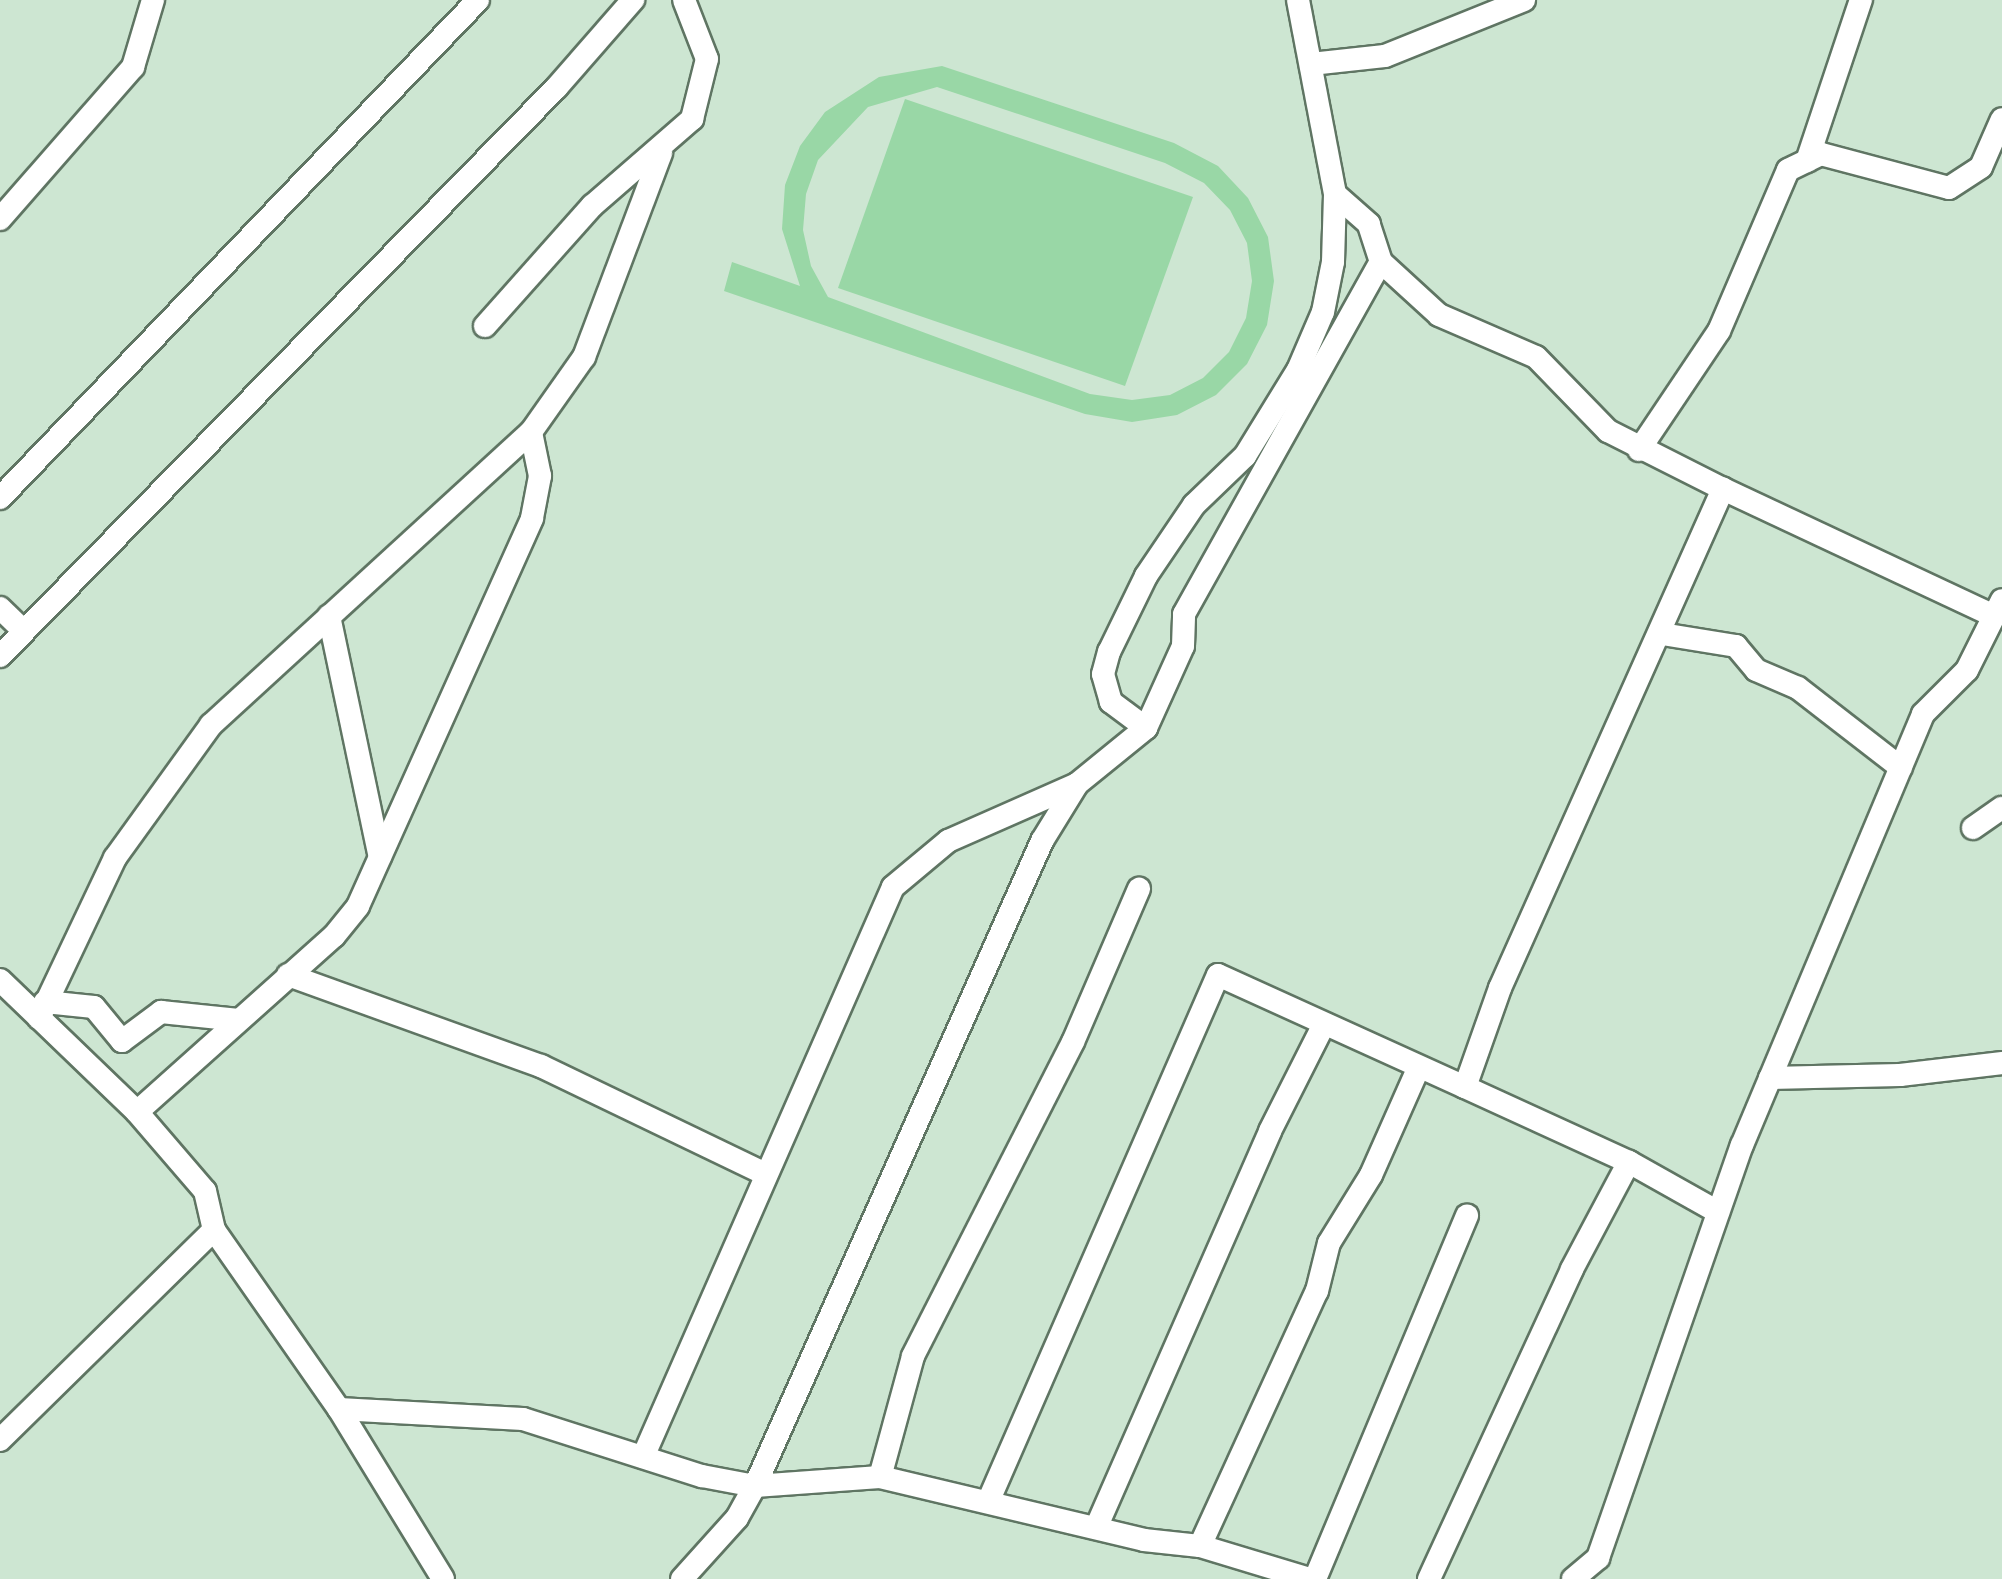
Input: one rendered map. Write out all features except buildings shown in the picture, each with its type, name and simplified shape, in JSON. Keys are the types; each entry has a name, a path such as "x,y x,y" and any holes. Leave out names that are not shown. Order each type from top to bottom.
{"street":[{"path":"0,219 133,67 153,0"},
{"path":"0,498 478,0"},
{"path":"0,656 544,100 633,0"},
{"path":"485,326 592,206 661,153 692,120 702,93 701,32 684,0"},
{"path":"1146,728 1111,702 1103,674 1109,652 1146,576 1194,505 1246,456 1298,370 1326,296 1335,194 1298,0"},
{"path":"1311,64 1384,56 1524,0"},
{"path":"1806,161 1860,0"},
{"path":"1638,450 1719,331 1788,170 1821,154 1949,188 1981,167 2002,119"},
{"path":"42,1010 115,858 210,725 532,432 584,357 661,153"},
{"path":"1335,194 1368,224 1381,262 1439,315 1536,357 1608,432 1723,489 1998,608 1967,670 1922,714 1718,1212 1598,1558 1572,1579"},
{"path":"643,1457 765,1174 904,871 992,818 1078,784 1146,728 1183,646 1184,614 1381,262"},
{"path":"137,1112 358,906 532,518 540,476 532,432"},
{"path":"1465,1087 1500,988 1662,634 1723,489"},
{"path":"0,608 24,631"},
{"path":"329,616 380,857"},
{"path":"1662,634 1736,646 1756,670 1798,688 1900,768"},
{"path":"682,1579 737,1518 754,1486 1012,904 1078,784"},
{"path":"1973,828 2002,808"},
{"path":"880,1477 913,1356 1073,1042 1139,889"},
{"path":"288,975 541,1066 765,1174"},
{"path":"988,1502 1218,975 1630,1162 1718,1212"},
{"path":"0,980 42,1010 205,1191 214,1230 339,1409 443,1579"},
{"path":"42,1010 94,1007 122,1041 161,1012 239,1020"},
{"path":"1096,1528 1270,1131 1324,1026"},
{"path":"1770,1078 1900,1075 2002,1062"},
{"path":"1200,1546 1318,1291 1329,1243 1371,1175 1418,1069"},
{"path":"1429,1579 1572,1269 1630,1162"},
{"path":"339,1409 523,1419 643,1457 754,1486 880,1477 1096,1528 1200,1546 1312,1579 1467,1215"},
{"path":"0,1440 214,1230"}],"green space":[{"path":"942,66 1174,143 1218,166 1248,198 1268,237 1274,281 1267,325 1247,364 1216,395 1177,415 1132,422 1085,414 724,291 732,262 800,286 782,229 785,185 800,146 825,112 879,77","holes":["937,87 1165,163 1204,183 1230,210 1247,243 1252,281 1246,318 1229,352 1203,378 1170,395 1132,400 1090,394 828,297 811,266 803,230 806,194 818,160 868,107"]},
{"path":"905,99 1193,197 1125,386 838,288"}]}
